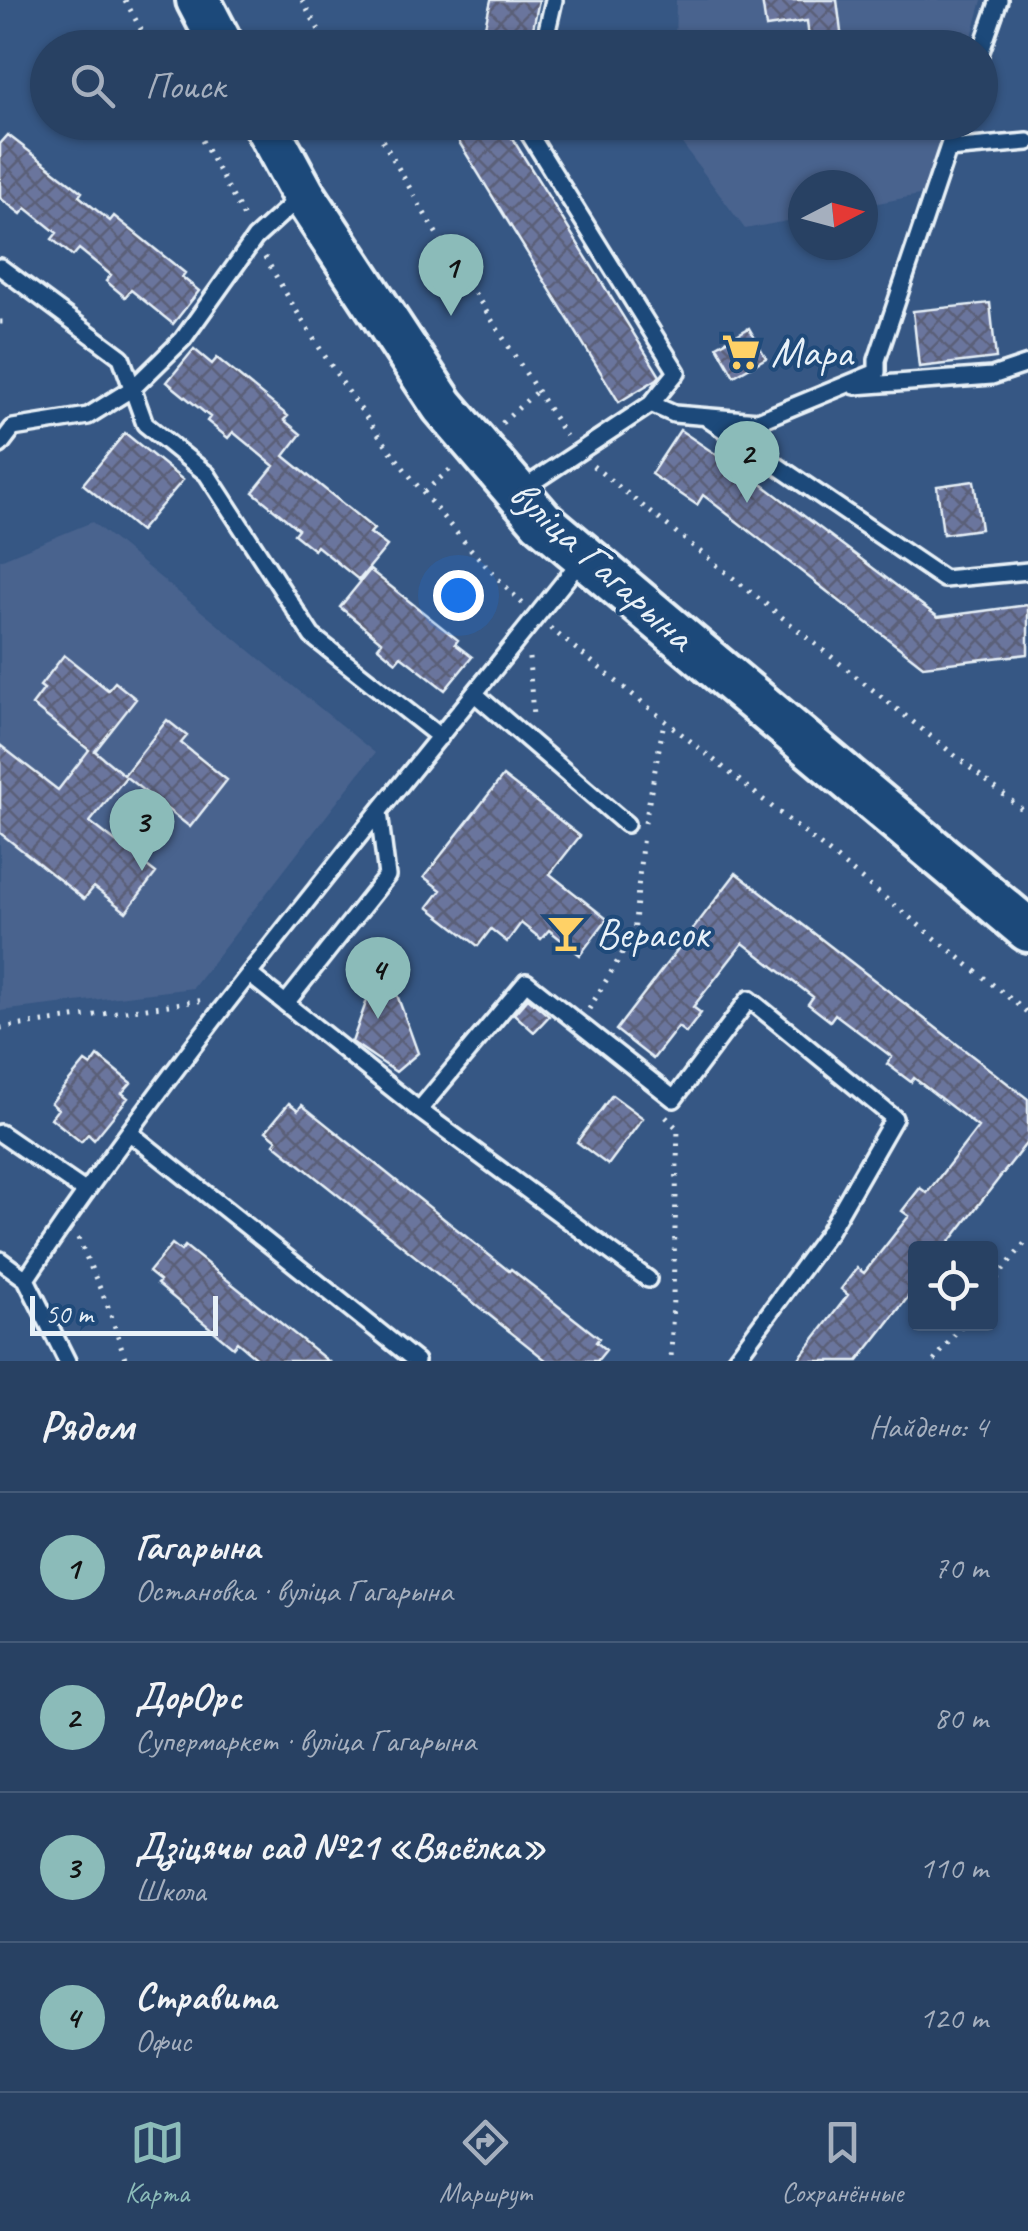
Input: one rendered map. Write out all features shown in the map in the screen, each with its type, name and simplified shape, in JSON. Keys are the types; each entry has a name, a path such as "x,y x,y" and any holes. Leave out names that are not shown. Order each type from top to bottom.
{"main road":[{"path":"198,0 214,30"},
{"name":"вуліца Гагарына","path":"274,140 302,194 444,406 542,520 1028,930"}],"lane":[{"path":"547,30 554,0"},
{"path":"988,30 999,0"},
{"path":"518,492 651,404 676,372 532,140"},
{"path":"651,404 674,414 758,420 876,372 876,360 951,140"},
{"path":"948,148 1028,142"},
{"path":"0,445 13,428 88,416 133,388 183,338 255,238 302,194"},
{"path":"0,267 121,358 146,424 208,474 312,636 440,737"},
{"path":"841,387 992,376 1028,364"},
{"path":"705,416 944,579 1028,571"},
{"path":"26,1280 68,1215 250,975 585,556"},
{"path":"475,694 626,824"},
{"path":"286,1003 387,876 379,812"},
{"path":"250,975 419,1110 648,1278"},
{"path":"419,1110 526,982 674,1098 749,999 894,1118 828,1233 734,1361"},
{"path":"0,1133 86,1192"},
{"path":"130,1133 416,1361"},
{"path":"0,1260 26,1280 67,1361"}],"path":[{"path":"125,0 141,30"},
{"path":"302,0 319,30"},
{"path":"382,140 431,225 576,452 1028,814"},
{"path":"0,322 9,322"},
{"path":"528,652 536,746"},
{"path":"580,1024 634,934 642,838 664,722"},
{"path":"0,1028 207,1000"},
{"path":"665,1117 678,1129 671,1361"},
{"path":"68,1215 126,1361"},
{"path":"998,1277 1028,1238"},
{"path":"934,1361 957,1331"}],"shaded area":[{"path":"676,0 982,0 974,30 675,30"},
{"path":"679,140 943,140 929,193 878,203 878,170 788,170 788,221 745,229"},
{"path":"92,522 375,753 193,988 0,1011 0,560"}],"building":[{"path":"491,0 539,0 533,30 484,30"},
{"path":"762,0 837,0 841,30 808,30 807,21 766,27"},
{"path":"8,135 82,192 79,196 110,221 114,216 185,273 182,277 199,291 173,324 131,290 125,297 106,281 111,275 79,249 73,256 52,239 57,233 26,208 21,214 0,198 0,144"},
{"path":"513,140 660,376 657,379 619,402 459,142"},
{"path":"990,303 996,358 919,367 913,311"},
{"name":"Мара","path":"749,328 766,358 734,376 717,346"},
{"path":"194,349 212,364 217,358 288,416 284,420 301,434 284,456 374,529 370,533 387,546 359,580 317,546 314,550 294,534 298,529 253,492 274,466 233,432 228,438 207,421 210,417 167,382"},
{"path":"680,430 735,464 938,617 1028,605 1028,654 923,666 703,495 697,505 651,474"},
{"path":"125,433 183,480 140,531 83,484"},
{"path":"974,481 981,529 943,534 937,486"},
{"path":"370,570 458,640 455,644 472,657 445,690 401,656 396,662 378,647 382,642 340,607"},
{"path":"64,655 108,690 115,682 136,699 95,751 124,775 167,720 187,736 181,743 227,780 190,827 126,777 90,822 156,873 126,912 94,887 84,899 0,833 0,745 58,790 89,750 32,705 44,689 40,686"},
{"path":"503,776 580,836 550,874 607,919 580,955 549,930 541,939 521,923 507,942 491,929 478,946 428,907 441,890 424,877"},
{"path":"736,873 1028,1099 1028,1141 950,1241 908,1241 908,1297 858,1361 797,1361 848,1295 841,1289 857,1268 864,1273 909,1216 902,1211 920,1188 927,1193 978,1127 914,1078 911,1082 887,1064 892,1057 835,1014 830,1021 808,1004 813,997 743,943 693,1007 701,1013 686,1033 678,1027 653,1059 616,1030"},
{"path":"396,992 418,1053 396,1072 352,1042 367,1000"},
{"path":"528,998 549,1016 534,1032 514,1014"},
{"path":"98,1056 131,1083 122,1093 128,1098 94,1140 88,1134 81,1142 51,1118 58,1109 51,1103 85,1062 91,1066"},
{"path":"612,1095 643,1118 608,1165 577,1142"},
{"path":"289,1103 298,1110 302,1105 599,1338 596,1342 606,1350 597,1361 547,1361 274,1144 277,1140 266,1131"},
{"path":"172,1244 181,1251 185,1246 328,1361 260,1361 237,1342 233,1347 157,1284 160,1281 149,1272"}],"place":[{"name":"Гагарына","path":"451,316"},
{"name":"Мара","path":"741,352"},
{"name":"ДорОрс","path":"747,503"},
{"name":"Дзіцячы сад №21 «Вясёлка»","path":"142,871"},
{"name":"Верасок","path":"566,933"},
{"name":"Стравита","path":"378,1019"}]}
